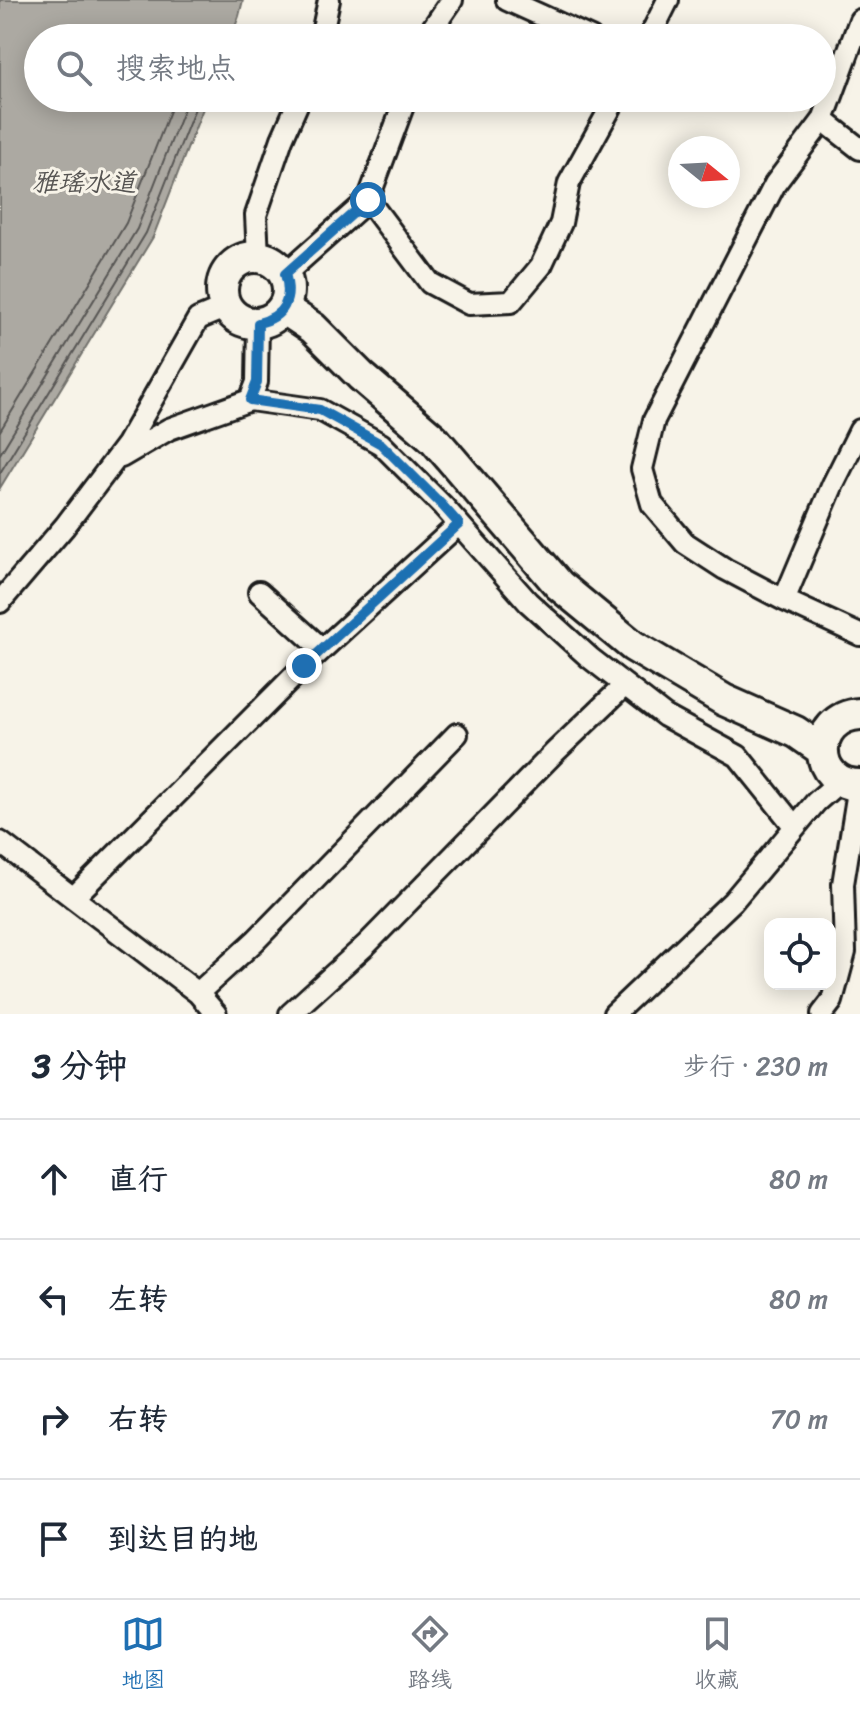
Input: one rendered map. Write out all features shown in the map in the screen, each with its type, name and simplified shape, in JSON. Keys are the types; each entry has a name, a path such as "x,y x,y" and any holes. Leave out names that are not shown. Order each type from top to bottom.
{"street":[{"path":"324,24 329,0"},
{"path":"435,24 452,0"},
{"path":"507,0 560,24"},
{"path":"656,24 668,0"},
{"path":"836,85 860,20"},
{"path":"258,257 256,215 294,112"},
{"path":"285,274 368,200 401,112"},
{"path":"368,200 430,283 469,304 511,302 541,266 561,223 569,183 608,112"},
{"path":"826,112 775,184 654,420 642,469 652,504 685,543 725,569 860,635"},
{"path":"823,120 860,149"},
{"path":"250,400 257,382 270,316 288,297 285,274 278,265 258,257 236,263 223,282 222,293 235,317 246,322 270,316 313,328 361,376 434,439 559,585 633,646 724,700 796,732 822,750"},
{"path":"0,602 65,526 127,444 198,319 227,307"},
{"path":"115,461 169,429 250,400 320,410 381,444 443,506 528,602 590,658 665,716 738,756 795,827"},
{"path":"784,600 833,484 860,430"},
{"path":"73,898 322,649 459,524"},
{"path":"259,592 322,649"},
{"path":"290,1014 367,944 625,685"},
{"path":"853,783 830,773 822,750 830,727 846,715 860,714"},
{"path":"0,842 205,1006 255,941 457,734"},
{"path":"614,1014 733,901 816,802 853,783"},
{"path":"822,1014 832,1001 845,952 851,884 853,783"}],"water":[{"name":"雅瑶水道","path":"0,0 243,0 236,24 24,24 24,112 202,112 153,237 0,488"}],"route":[{"path":"304,666 459,524 381,444 320,410 250,400 257,382 258,323 278,314 285,304 288,286 285,274 368,200"}]}
